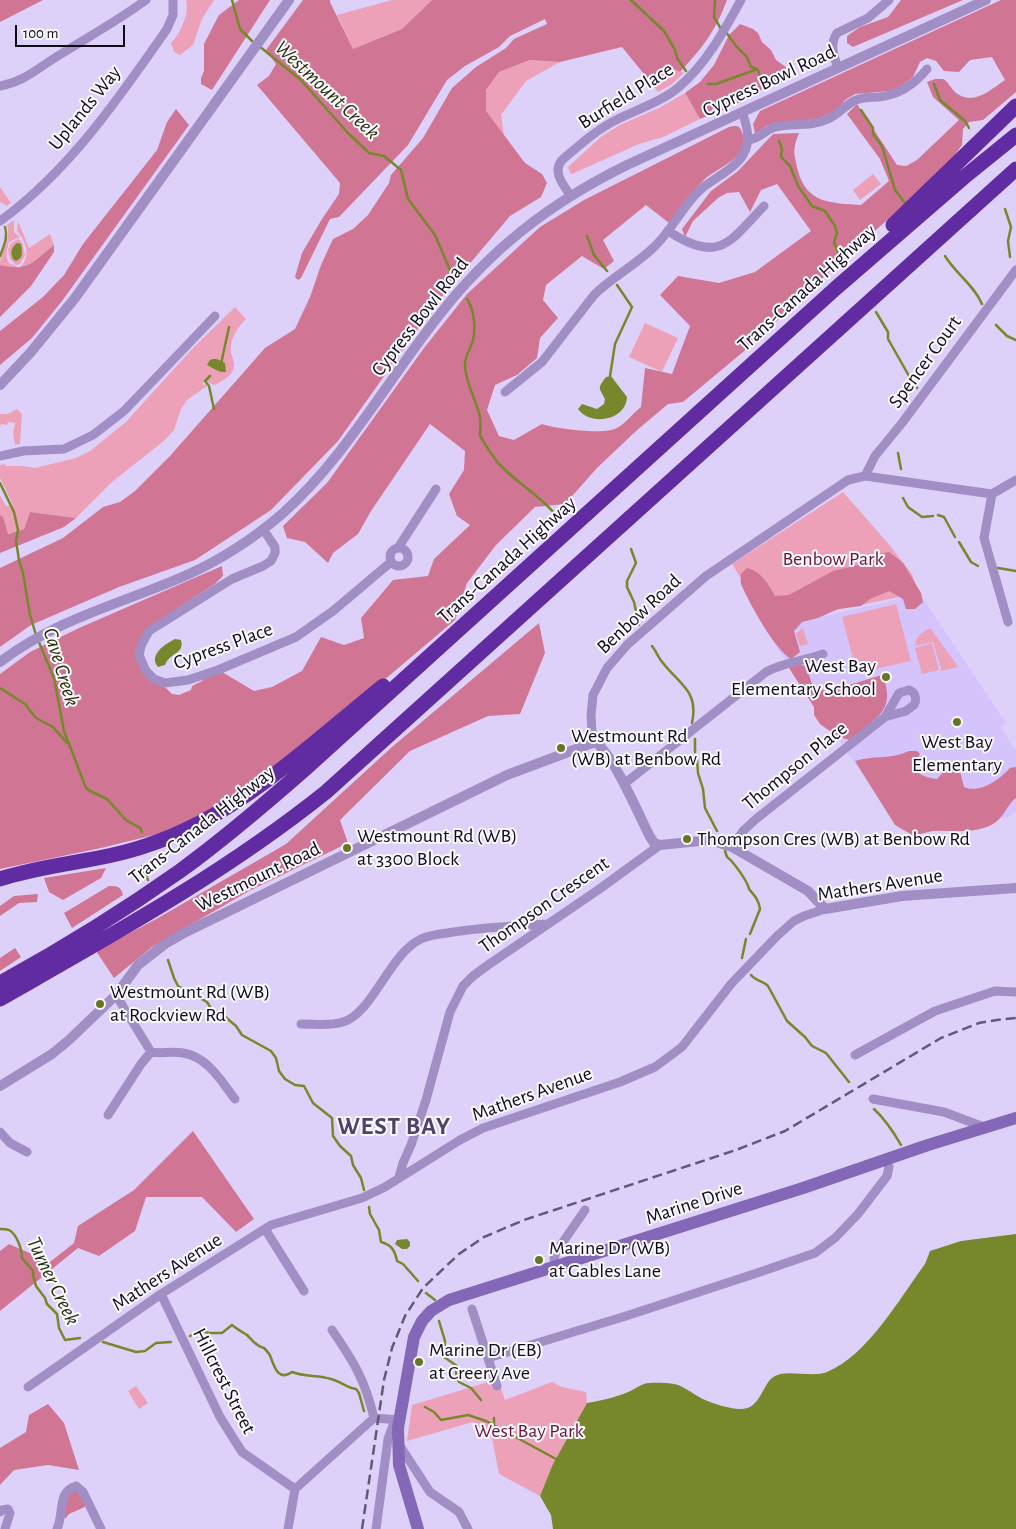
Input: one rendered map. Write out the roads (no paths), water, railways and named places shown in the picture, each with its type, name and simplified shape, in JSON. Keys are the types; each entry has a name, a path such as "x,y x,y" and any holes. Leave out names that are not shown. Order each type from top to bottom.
{"highway":[{"path":"780,338 857,260 1016,106"},
{"name":"Trans-Canada Highway","path":"0,983 111,918 212,847 247,819 472,619 894,236 1016,135"},
{"name":"Trans-Canada Highway","path":"0,999 160,908 218,872 284,825 326,792 1016,169"},
{"path":"904,269 1016,183"},
{"path":"0,879 36,869 131,851 164,840 204,822 261,785 406,667 472,619"},
{"path":"0,1003 42,975"}],"main road":[{"name":"Marine Drive","path":"418,1529 399,1465 397,1420 414,1337 422,1321 431,1311 449,1300 556,1268 928,1145 1016,1118"}],"street":[{"path":"0,86 29,76 52,59 117,21 146,0"},
{"name":"Uplands Way","path":"0,221 42,187 73,154 109,109 167,29 173,15 173,0"},
{"path":"0,385 31,352 75,298 288,0"},
{"name":"Burfield Place","path":"570,195 557,171 558,165 562,160 604,127 646,107 678,88 702,64 741,0"},
{"path":"838,68 832,47 837,33 868,18 889,0"},
{"name":"Cypress Bowl Road","path":"0,662 54,628 96,609 191,573 244,543 263,529 298,499 329,463 378,400 436,319 460,290 485,263 526,226 570,195 627,165 986,0"},
{"path":"748,140 757,138 776,127 826,120 860,98 889,96 918,80 927,69"},
{"path":"505,392 542,362 594,295 612,279 646,255 668,232 691,200 742,157 748,140 746,122 742,112"},
{"path":"668,232 679,239 698,246 715,248 736,235 764,206"},
{"name":"Spencer Court","path":"865,476 875,456 902,423 1016,270"},
{"path":"0,456 23,451 64,449 92,435 124,411 215,316"},
{"path":"865,476 992,494 1016,480"},
{"name":"Benbow Road","path":"660,845 654,843 649,835 624,784 602,748 595,742 592,732 593,695 607,668 628,644 706,576 848,480 865,476"},
{"name":"Cypress Place","path":"398,548 407,552 408,561 399,567 390,562 391,552 398,548 436,489"},
{"path":"992,494 984,538 1008,622"},
{"name":"Cypress Place","path":"263,529 275,547 275,554 271,561 232,578 149,630 140,646 139,655 151,677 165,683 188,680 218,670 296,637 333,611 390,562"},
{"path":"624,784 766,672 823,654"},
{"name":"Thompson Place","path":"732,847 743,831 756,818 885,717"},
{"name":"Westmount Road","path":"0,1086 52,1054 116,995 138,965 165,944 184,933 507,775 595,742"},
{"name":"Thompson Crescent","path":"399,1177 426,1100 450,1012 457,996 473,976 660,845 710,840 732,847 808,891 825,909"},
{"name":"Mathers Avenue","path":"28,1387 161,1294 278,1222 362,1198 385,1187 460,1140 483,1128 627,1079 664,1062 682,1047 731,984 776,936 804,916 825,909 902,896 1016,888"},
{"path":"301,1024 338,1023 350,1019 364,1007 404,952 422,938 463,930 510,925 548,924"},
{"path":"855,1055 935,1011 995,991 1016,992"},
{"path":"116,995 151,1052"},
{"path":"151,1052 180,1052 200,1058 235,1099"},
{"path":"108,1116 141,1064 151,1052"},
{"path":"873,1099 944,1112 984,1127"},
{"path":"0,1132 10,1143 27,1152"},
{"path":"488,1358 634,1313 814,1253 835,1238 858,1214 887,1176 888,1167 886,1160"},
{"path":"556,1268 554,1259 556,1252 585,1210"},
{"path":"265,1229 304,1291"},
{"name":"Hillcrest Street","path":"161,1294 220,1417 242,1452 295,1489"},
{"path":"472,1309 497,1386"},
{"path":"332,1330 357,1368 368,1393 374,1418"},
{"path":"288,1529 295,1489 374,1418 397,1420 388,1439 376,1529"},
{"path":"398,1443 430,1492 459,1512 468,1529"},
{"path":"57,1529 61,1517 63,1497 69,1488 76,1486 83,1492 101,1529"},
{"path":"0,1512 8,1510 10,1513 5,1529"}],"waterway":[{"name":"Westmount Creek","path":"232,0 240,29 252,41"},
{"path":"631,0 664,31 675,50 677,58 686,71"},
{"path":"715,0 714,17 721,29"},
{"path":"726,32 747,57 751,67 757,69 765,87"},
{"name":"Westmount Creek","path":"259,46 301,80 347,132 369,153 384,156 401,170 408,199 435,235 450,270 456,276"},
{"path":"708,84 716,84 755,70"},
{"path":"934,84 940,100 965,121 969,128"},
{"path":"861,110 873,128 873,134 882,146 895,190 905,203"},
{"path":"779,141 782,149 781,157 790,166 798,186 812,206 825,211 835,226 837,233 834,242 842,262"},
{"path":"1005,209 1011,227 1008,241 1010,257"},
{"path":"0,256 6,238 5,227"},
{"path":"587,236 594,255 607,271"},
{"path":"945,256 979,297 982,304"},
{"path":"610,376 615,344 632,307 617,285"},
{"name":"Westmount Creek","path":"467,299 474,319 474,335 466,358 465,371 480,416 480,436 499,464 543,501 555,514"},
{"path":"876,312 888,332 888,339 909,376 916,383 917,388"},
{"path":"996,325 1007,336 1016,340"},
{"path":"221,364 229,327"},
{"path":"210,376 205,381 209,386 214,409"},
{"path":"898,453 901,469"},
{"name":"Cave Creek","path":"0,483 14,512 18,530 16,541 19,560 36,635"},
{"path":"903,498 908,507 922,517 933,516"},
{"path":"938,515 944,517 955,537"},
{"path":"959,542 971,562 978,566"},
{"name":"Westmount Creek","path":"631,549 636,563 627,581 627,587 634,602 639,625"},
{"path":"998,568 1016,571"},
{"name":"Cave Creek","path":"38,640 54,678 64,731 86,788 107,799 126,820 140,828 142,832"},
{"name":"Westmount Creek","path":"652,646 661,661 690,696 693,703 692,723"},
{"path":"0,688 25,704 36,718 53,727 67,743"},
{"name":"Westmount Creek","path":"695,739 695,752"},
{"name":"Westmount Creek","path":"697,760 705,808 717,831"},
{"name":"Westmount Creek","path":"725,851 727,857 743,877 757,900 760,909 750,934"},
{"name":"Cave Creek","path":"142,866 148,880"},
{"name":"Westmount Creek","path":"742,958 746,939"},
{"name":"Cave Creek","path":"168,960 178,986 207,1002 212,1010 223,1015 236,1026 242,1035 271,1051 276,1058 279,1071 285,1079 295,1085 304,1086 313,1103 332,1118 333,1136 351,1156 364,1190"},
{"name":"Westmount Creek","path":"751,975 768,986 787,1021 812,1046 826,1053 849,1082"},
{"name":"Westmount Creek","path":"874,1109 889,1126 901,1145"},
{"name":"Cave Creek","path":"369,1207 370,1214 379,1230 381,1242 394,1251 397,1261 403,1264 418,1281"},
{"name":"Turner Creek","path":"0,1229 9,1230 17,1239 22,1258 33,1271 36,1286 47,1304 57,1314 59,1328 65,1340 80,1338"},
{"name":"Cave Creek","path":"426,1293 435,1300"},
{"name":"Cave Creek","path":"439,1321 445,1341 444,1357 457,1366 456,1373 459,1382 471,1388 481,1400"},
{"name":"Turner Creek","path":"190,1336 199,1330 209,1333 222,1333 232,1325 247,1335 257,1345 264,1348 270,1355 276,1370 281,1374 284,1375 292,1372 326,1378 356,1389 364,1411"},
{"name":"Turner Creek","path":"103,1342 136,1352 145,1351 156,1343 171,1342"},
{"name":"Cave Creek","path":"425,1407 434,1412 441,1420 468,1415 486,1421 556,1459"},
{"name":"Cave Creek","path":"494,1418 494,1427"}],"railway":[{"path":"362,1529 384,1380 392,1348 405,1316 423,1288 459,1254 484,1237 524,1220 736,1150 785,1131 941,1038 979,1023 1016,1018"}],"place":[{"name":"West Bay Elementary School","path":"886,677"},
{"name":"West Bay Elementary","path":"957,722"},
{"name":"Westmount Rd (WB) at Benbow Rd","path":"561,748"},
{"name":"Thompson Cres (WB) at Benbow Rd","path":"687,839"},
{"name":"Westmount Rd (WB) at 3300 Block","path":"347,848"},
{"name":"Westmount Rd (WB) at Rockview Rd","path":"100,1004"},
{"name":"Marine Dr (WB) at Gables Lane","path":"539,1260"},
{"name":"Marine Dr (EB) at Creery Ave","path":"419,1362"}],"district":[{"name":"WEST BAY","path":"394,1126"}],"park label":[{"name":"Benbow Park","path":"833,559"},
{"name":"West Bay Park","path":"529,1431"}]}
